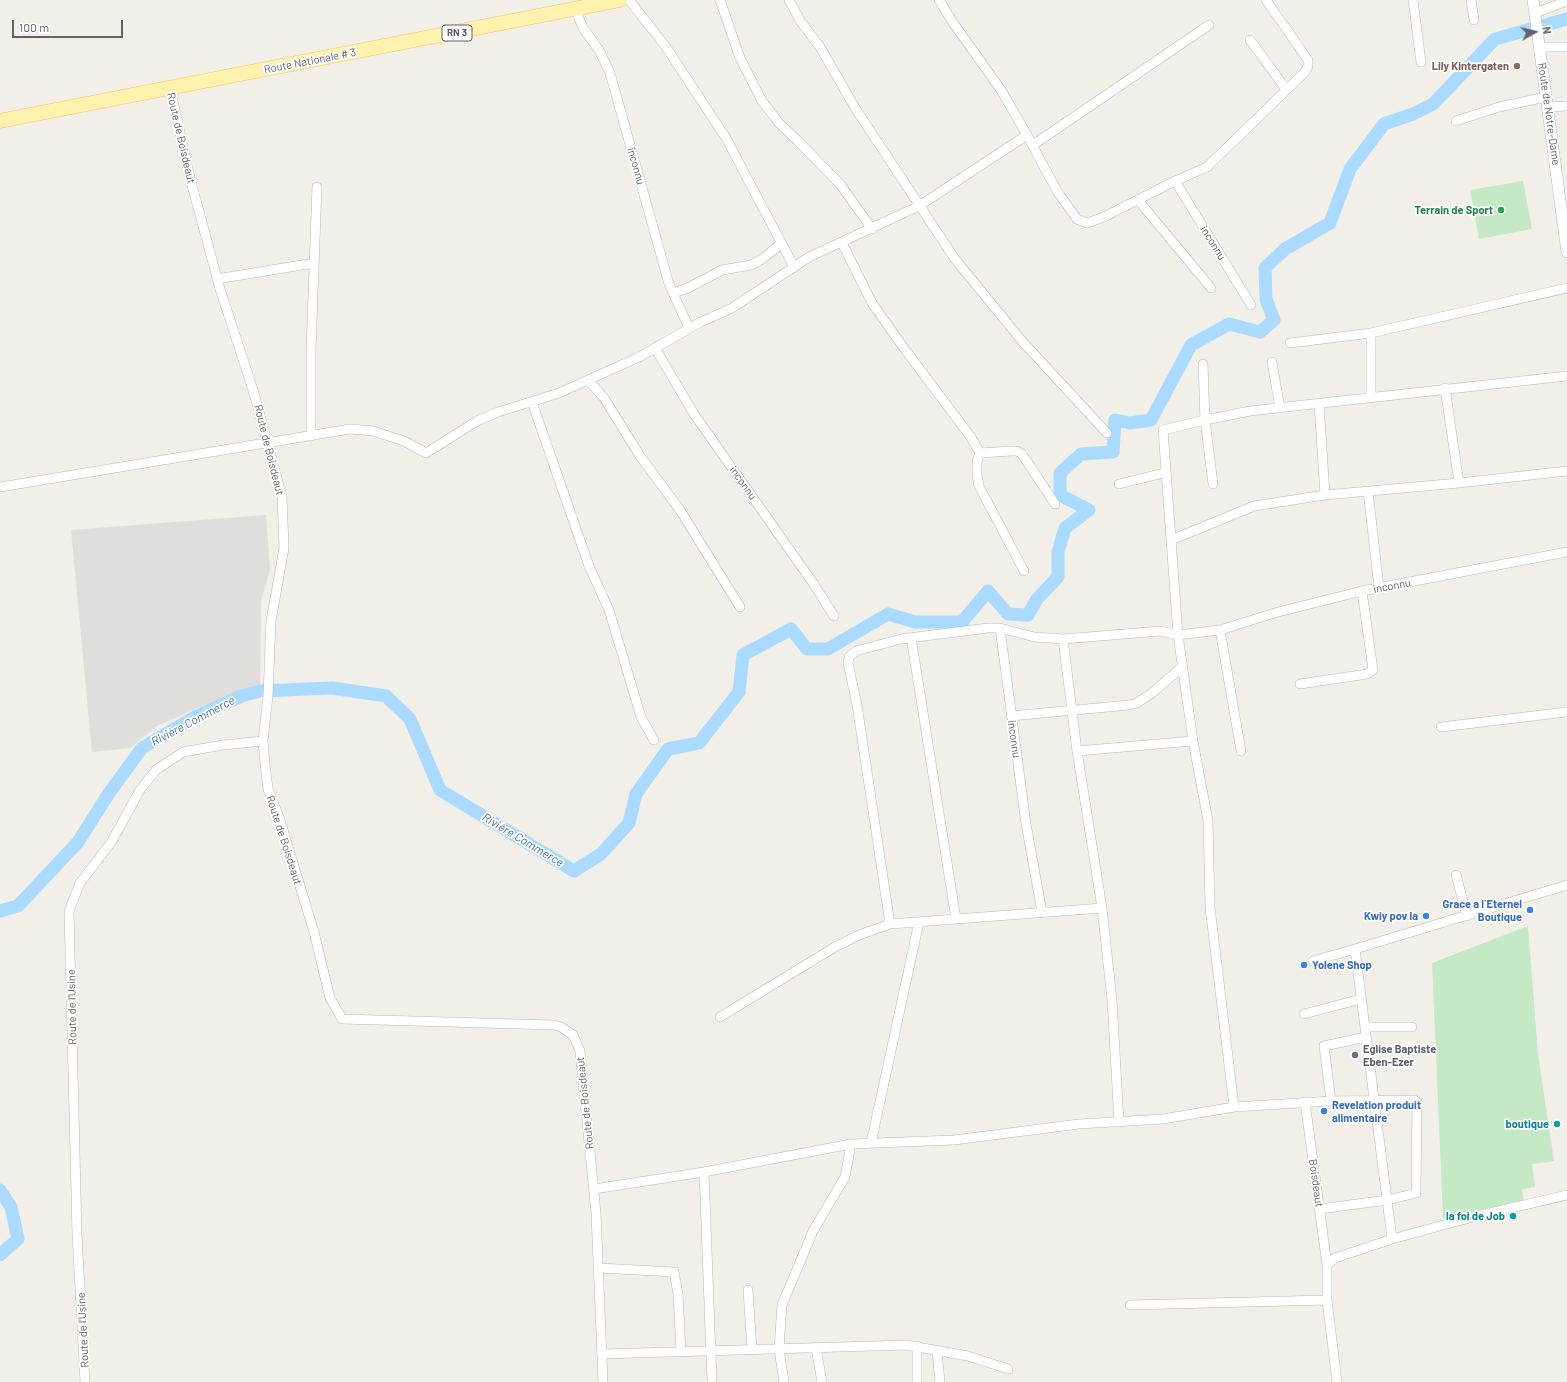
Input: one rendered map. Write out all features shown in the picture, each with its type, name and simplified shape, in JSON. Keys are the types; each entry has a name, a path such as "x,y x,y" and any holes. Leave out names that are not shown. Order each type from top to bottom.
{"main road":[{"name":"Route Nationale # 3","path":"0,121 620,0"}],"street":[{"path":"629,0 666,47 726,138 794,267"},
{"path":"720,0 740,58 762,101 779,123 840,184 872,229"},
{"path":"789,0 801,22 820,47 857,111 955,259 1022,341 1107,434"},
{"path":"939,0 954,24 1001,90 1033,145 1057,191 1077,219 1087,223 1104,217 1174,180 1207,167 1305,72 1308,60 1266,0"},
{"path":"1413,0 1422,62"},
{"path":"1471,0 1474,20"},
{"name":"Route de Notre-Dame","path":"1533,0 1567,252"},
{"path":"1536,18 1567,1"},
{"name":"inconnu","path":"575,9 583,28 598,50 615,85 673,293 689,328"},
{"path":"1033,145 1209,25"},
{"path":"1250,40 1286,89"},
{"path":"1539,43 1567,47"},
{"name":"Route de Boisdeaut","path":"170,88 190,178 218,279 254,393 282,497 284,548 271,621 268,696 263,741 268,790 279,817 314,932 330,998 342,1019 554,1025 573,1035 580,1051 594,1189 599,1268 602,1382"},
{"path":"1456,122 1499,107 1547,102 1567,106"},
{"path":"0,487 350,429 373,431 404,441 426,453 477,421 498,412 559,393 654,348 689,328 732,308 809,258 919,206 1027,135"},
{"name":"inconnu","path":"1174,180 1251,305"},
{"path":"311,436 317,187"},
{"path":"1138,200 1211,288"},
{"path":"673,293 688,288 722,270 752,265 782,243"},
{"path":"842,243 872,302 906,351 970,436 980,453 977,462 979,486 1024,571"},
{"path":"218,279 314,264"},
{"path":"1290,343 1371,333 1567,288"},
{"path":"1371,333 1371,397"},
{"name":"inconnu","path":"654,348 694,414 813,583 834,616"},
{"path":"1272,362 1280,408"},
{"path":"1203,364 1205,420 1213,484"},
{"path":"1234,1107 1210,907 1208,821 1193,741 1178,635 1171,540 1164,473 1162,430 1205,420 1280,408 1445,388 1567,376"},
{"path":"588,380 604,398 640,456 680,510 740,607"},
{"path":"1445,388 1459,483"},
{"path":"532,402 589,566 609,610 641,717 654,740"},
{"path":"1319,403 1325,495"},
{"path":"980,453 1017,451 1022,454 1054,504"},
{"path":"1171,540 1254,506 1325,495 1459,483 1567,471"},
{"path":"1119,484 1164,473"},
{"path":"1368,491 1379,588"},
{"name":"inconnu","path":"1178,635 1220,630 1278,612 1362,591 1567,552"},
{"path":"1300,684 1367,674 1373,670 1362,591"},
{"path":"890,924 857,705 848,663 849,657 856,651 911,637 988,628 1000,628 1034,637 1063,639 1161,631 1178,635"},
{"name":"inconnu","path":"1000,628 1026,824 1042,912"},
{"path":"1220,630 1241,750"},
{"path":"911,637 956,918"},
{"path":"1063,639 1077,751 1102,908 1112,1000 1119,1122"},
{"path":"1011,716 1072,711 1137,703 1152,693 1182,667"},
{"path":"1441,728 1567,712"},
{"name":"Route de l'Usine","path":"86,1382 77,1234 69,911 80,883 112,841 140,790 156,770 183,752 223,744 263,741"},
{"path":"1077,751 1193,741"},
{"path":"1456,875 1468,916"},
{"path":"1313,961 1468,916 1521,897 1567,885"},
{"path":"720,1016 835,947 860,935 890,924 1102,908"},
{"path":"871,1143 920,922"},
{"path":"1355,949 1392,1239"},
{"path":"1304,1014 1361,999"},
{"path":"1365,1027 1412,1026"},
{"path":"1331,1101 1324,1046 1366,1036"},
{"path":"594,1189 704,1172 851,1144 954,1140 1079,1124 1163,1119 1234,1107 1331,1101 1414,1100 1417,1102 1416,1193 1388,1200 1319,1209"},
{"name":"Boisdeaut","path":"1304,1102 1327,1264 1327,1300 1337,1382"},
{"path":"784,1382 779,1349 782,1305 813,1230 845,1177 851,1144"},
{"path":"704,1172 712,1382"},
{"path":"1327,1264 1335,1258 1392,1239 1473,1217 1567,1195"},
{"path":"599,1268 674,1272 678,1294 681,1352"},
{"path":"748,1290 752,1350"},
{"path":"1130,1305 1327,1300"},
{"path":"602,1354 917,1346 968,1356 1008,1369"},
{"path":"917,1346 917,1382"},
{"path":"816,1348 822,1382"},
{"path":"937,1351 940,1382"}],"shaded area":[{"path":"266,515 270,570 261,601 260,685 202,706 157,726 130,748 92,752 71,530"}],"green space":[{"name":"Terrain de Sport","path":"1523,181 1532,229 1479,239 1470,190"},
{"path":"1528,926 1538,1054 1554,1161 1532,1164 1535,1187 1522,1189 1524,1204 1443,1218 1432,963"}],"waterway":[{"name":"Rivière Commerce","path":"0,911 18,906 78,842 109,793 142,748 193,718 241,696 260,691 332,688 386,696 410,719 440,790 574,871 601,854 629,823 636,794 668,749 699,743 739,692 743,655 791,629 807,649 828,649 888,614 915,622 962,622 988,591 1008,614 1028,615 1037,599 1058,577 1058,552 1065,528 1089,510 1060,495 1060,473 1081,454 1113,452 1115,420 1130,423 1151,420 1191,345 1229,324 1260,332 1274,320 1266,299 1265,268 1285,249 1330,223 1350,169 1384,124 1413,114 1433,104 1495,39 1567,19"},
{"name":"Rivière Commerce","path":"0,1190 11,1207 18,1239 0,1255"}],"place":[{"name":"Lily Kintergaten","path":"1517,66"},
{"name":"Terrain de Sport","path":"1501,210"},
{"name":"Grace a l´Eternel Boutique","path":"1530,910"},
{"name":"Kwiy pov la","path":"1426,916"},
{"name":"Yolene Shop","path":"1304,965"},
{"name":"Eglise Baptiste Eben-Ezer","path":"1355,1055"},
{"name":"Revelation produit alimentaire","path":"1324,1111"},
{"name":"boutique","path":"1557,1124"},
{"name":"la foi de Job","path":"1513,1216"}]}
